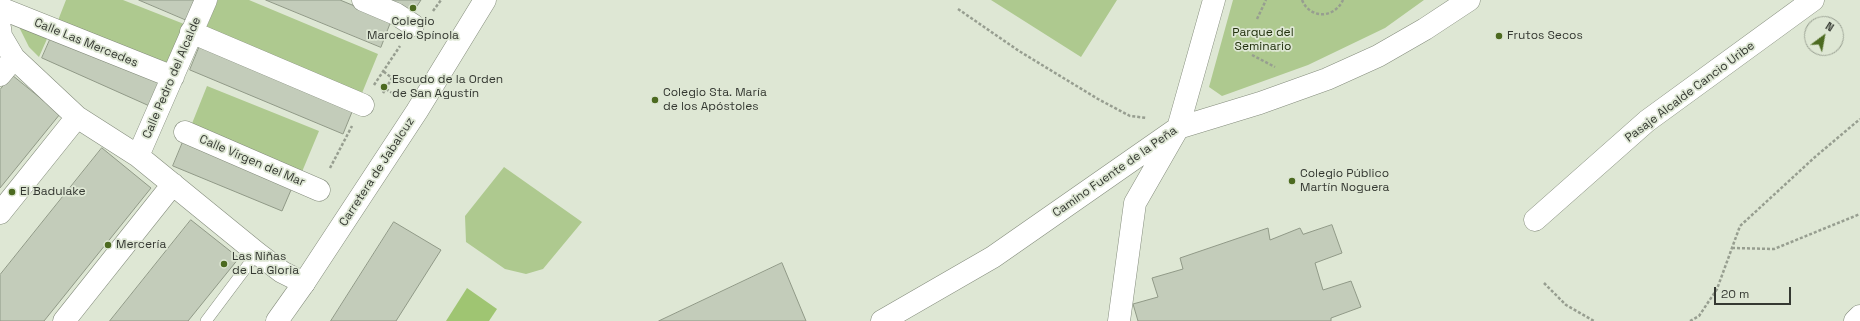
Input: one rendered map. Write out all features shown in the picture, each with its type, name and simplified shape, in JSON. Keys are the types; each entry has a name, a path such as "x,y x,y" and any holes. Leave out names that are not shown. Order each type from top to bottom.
{"street":[{"name":"Calle Pedro del Alcalde","path":"138,156 206,0"},
{"path":"363,0 396,14 413,25"},
{"name":"Carretera de Jabalcuz","path":"277,321 304,284 417,111 485,0"},
{"path":"1119,321 1135,203 1178,128 1214,0"},
{"name":"Camino Fuente de la Peña","path":"882,321 993,257 1178,128 1272,100 1327,79 1378,56 1426,29 1469,0"},
{"name":"Pasaje Alcalde Cancio Uribe","path":"1535,220 1647,121 1812,0"},
{"name":"Calle Las Mercedes","path":"0,8 173,77"},
{"path":"0,28 1,36 14,58 77,117 138,156 257,253 282,272 304,284"},
{"path":"191,32 363,105"},
{"path":"0,75 14,58"},
{"path":"0,213 77,117"},
{"name":"Calle Virgen del Mar","path":"185,132 319,190"},
{"path":"64,321 174,184"},
{"path":"1855,321 1860,316"}],"lane":[{"path":"206,321 257,253"}],"path":[{"path":"1256,19 1266,0"},
{"path":"1302,0 1310,11 1323,15 1336,10 1343,0"},
{"path":"958,9 1019,51 1098,99 1130,116 1147,118"},
{"path":"1252,55 1275,67"},
{"path":"382,94 392,78 383,72"},
{"path":"386,89 400,98"},
{"path":"1690,321 1699,316 1717,289 1740,226 1815,157 1860,119"},
{"path":"1732,248 1774,249 1860,214"},
{"path":"1544,283 1566,305 1594,321"}],"green space":[{"path":"66,0 123,0 184,24 165,72 55,28"},
{"path":"218,0 249,0 378,54 360,98 204,33"},
{"path":"991,0 1117,0 1081,57"},
{"name":"Parque del Seminario","path":"1233,0 1424,0 1385,28 1308,65 1222,96 1209,87"},
{"path":"17,23 50,32 39,57 29,47"},
{"path":"207,86 319,131 299,179 189,131"},
{"path":"504,167 582,222 543,269 526,274 505,269 466,242 465,216"}],"shaded area":[{"path":"467,288 497,309 489,321 446,321"}],"building":[{"path":"139,0 198,0 189,21"},
{"path":"266,0 340,0 391,21 381,47"},
{"path":"388,0 421,0 411,15"},
{"path":"53,33 166,83 154,108 42,58"},
{"path":"201,43 354,107 343,134 190,70"},
{"path":"12,75 60,114 0,188 0,90"},
{"path":"185,137 294,183 282,211 173,166"},
{"path":"102,148 151,188 44,321 0,321 0,275"},
{"path":"191,220 239,258 188,321 110,321"},
{"path":"394,222 441,250 396,321 331,321"},
{"path":"1332,225 1342,253 1315,263 1323,290 1351,281 1361,307 1331,318 1331,321 1138,321 1133,304 1158,297 1152,278 1183,269 1180,258 1268,228 1270,240 1300,228 1303,234"},
{"path":"782,263 806,321 659,321"}],"place":[{"name":"Colegio Marcelo Spínola","path":"413,8"},
{"name":"Frutos Secos","path":"1499,36"},
{"name":"Escudo de la Orden de San Agustín","path":"384,87"},
{"name":"Colegio Sta. María de los Apóstoles","path":"655,100"},
{"name":"Colegio Público Martín Noguera","path":"1292,181"},
{"name":"El Badulake","path":"12,192"},
{"name":"Mercería","path":"108,245"},
{"name":"Las Niñas de La Gloria","path":"224,264"}]}
